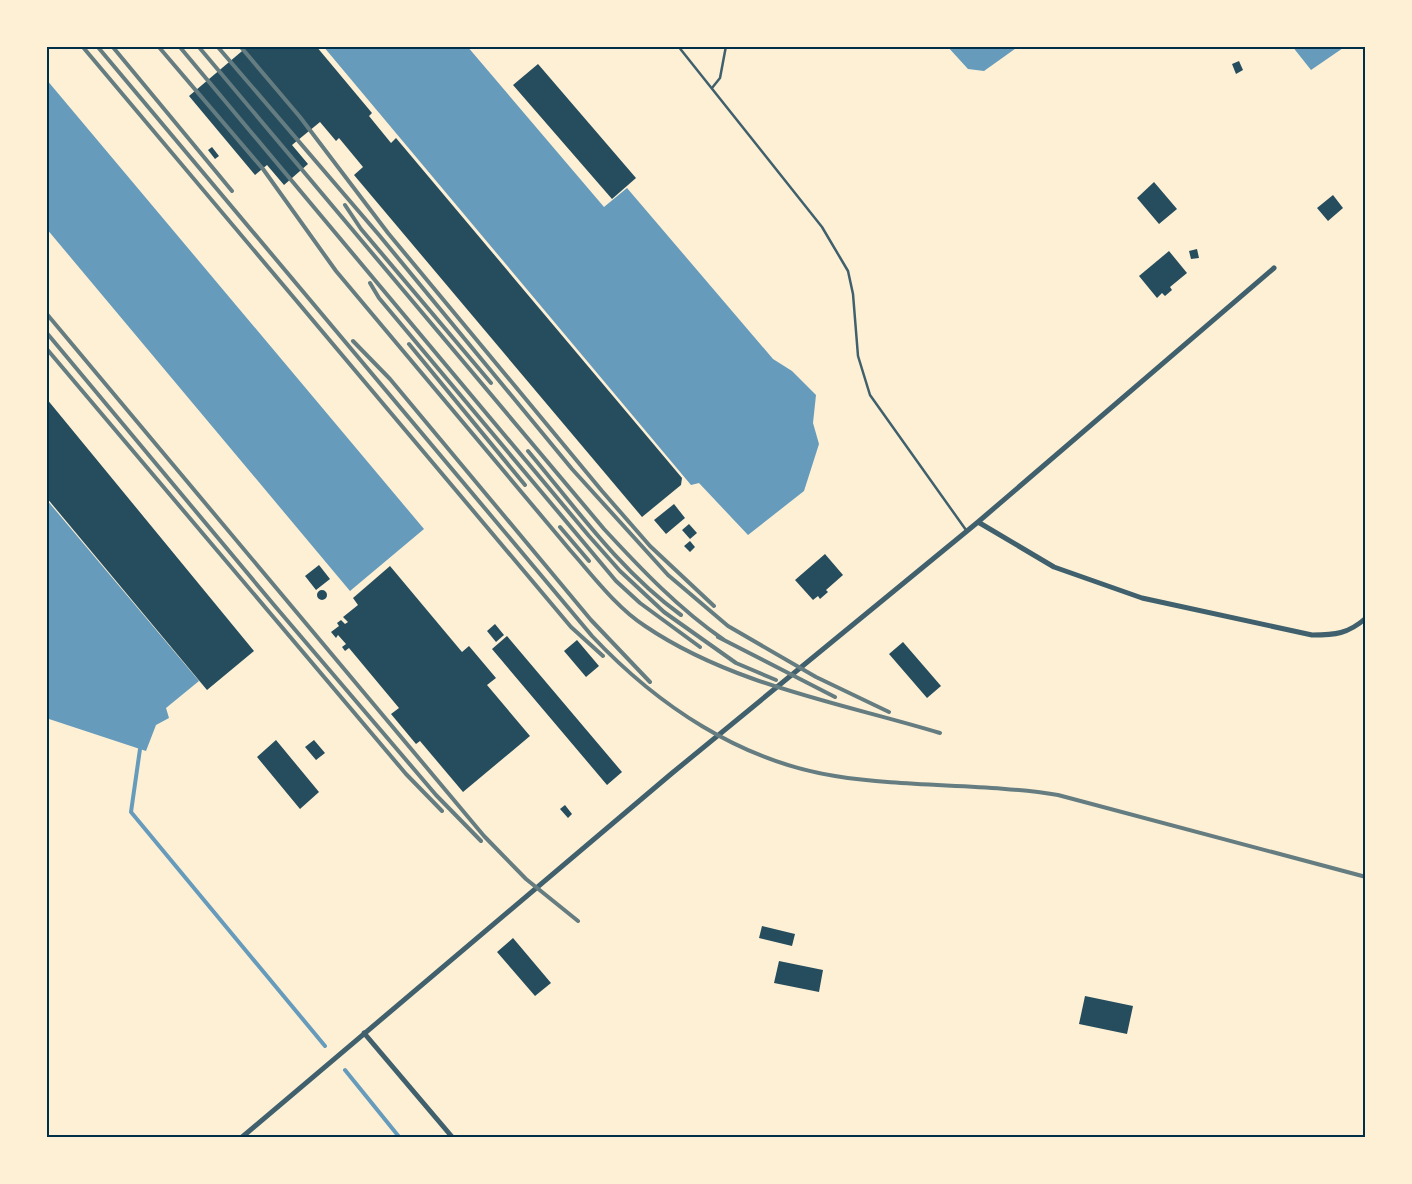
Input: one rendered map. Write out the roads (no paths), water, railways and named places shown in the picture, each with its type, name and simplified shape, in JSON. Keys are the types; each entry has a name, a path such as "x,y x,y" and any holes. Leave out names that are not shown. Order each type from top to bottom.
{"street":[{"path":"241,1138 671,774 978,522 1274,268"},
{"path":"978,522 1054,567 1142,598 1312,635 1330,635 1352,630 1366,618"},
{"path":"364,1033 453,1138"}],"lane":[{"path":"678,46 822,227 836,248 848,271 853,294 858,356 870,395 967,531"},
{"path":"712,88 720,78 726,46"}],"water":[{"path":"323,46 467,46 604,207 627,188 773,359 792,371 816,395 813,423 819,444 804,491 748,535 699,483 691,485"},
{"path":"947,46 1019,46 984,71 968,69"},
{"path":"1292,46 1346,46 1311,70"},
{"path":"46,79 424,529 350,591 46,228"},
{"path":"46,499 199,681 166,708 169,718 156,725 146,751 46,718"}],"waterway":[{"path":"140,749 131,812 325,1046"},
{"path":"345,1070 400,1138"}],"railway":[{"path":"82,46 571,627 603,656"},
{"path":"97,46 592,636 644,685 672,707 734,743 766,758 800,769 863,780 1030,791 1058,795 1366,877"},
{"path":"112,46 232,191"},
{"path":"158,46 263,169 336,271 570,550 624,610 645,626 679,646 750,678 826,702 940,733"},
{"path":"179,46 620,571 664,612 736,663 776,680"},
{"path":"198,46 604,529 646,574 676,602 724,640"},
{"path":"217,46 379,235 572,469 668,575 728,626 816,677 889,712"},
{"path":"240,46 300,117 388,233 602,491 650,546 714,606"},
{"path":"345,205 361,229 491,383"},
{"path":"370,283 379,298 616,581 640,603 700,647"},
{"path":"46,313 484,836 526,879 578,921"},
{"path":"46,332 436,795 481,841"},
{"path":"353,341 390,379 591,620 650,682"},
{"path":"409,344 525,485"},
{"path":"46,348 406,774 442,811"},
{"path":"528,451 619,559 659,598 681,615"},
{"path":"560,527 589,561"},
{"path":"718,637 835,697"}]}
